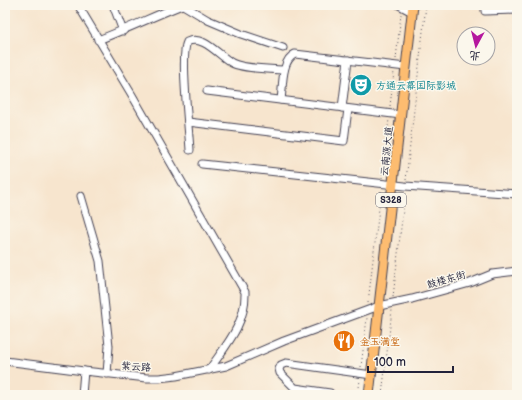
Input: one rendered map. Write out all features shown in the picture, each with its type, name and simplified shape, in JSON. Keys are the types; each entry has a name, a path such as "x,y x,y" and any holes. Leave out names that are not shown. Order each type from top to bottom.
{"main road":[{"name":"云南源大道","path":"369,395 413,9"}],"street":[{"path":"78,5 132,95 245,292 244,307 238,327 209,370"},
{"path":"113,5 123,30"},
{"path":"98,40 147,18 182,5 208,20 241,34 283,48"},
{"path":"485,5 486,11 507,8 517,10"},
{"path":"400,6 413,9"},
{"path":"190,150 184,65 185,47 187,42 193,39 200,40 234,64 284,70"},
{"path":"281,100 284,70 287,61 295,54 406,67"},
{"path":"188,122 344,141 348,60"},
{"path":"207,91 401,115"},
{"path":"202,164 382,184 517,194"},
{"path":"81,196 100,261 109,346 107,374"},
{"name":"鼓楼东街","path":"368,310 470,283 492,274 517,271"},
{"name":"紫云路","path":"5,361 107,374 160,378 176,376 209,370 235,363 273,346 368,310"},
{"path":"330,393 305,392 295,388 280,373 280,365 286,363 372,375"},
{"path":"82,395 84,371"}],"path":[{"path":"382,395 426,5"},
{"path":"358,395 390,114 400,6"}],"place":[{"name":"方通云幕国际影城","path":"361,85"},
{"name":"金玉满堂","path":"344,341"}]}
